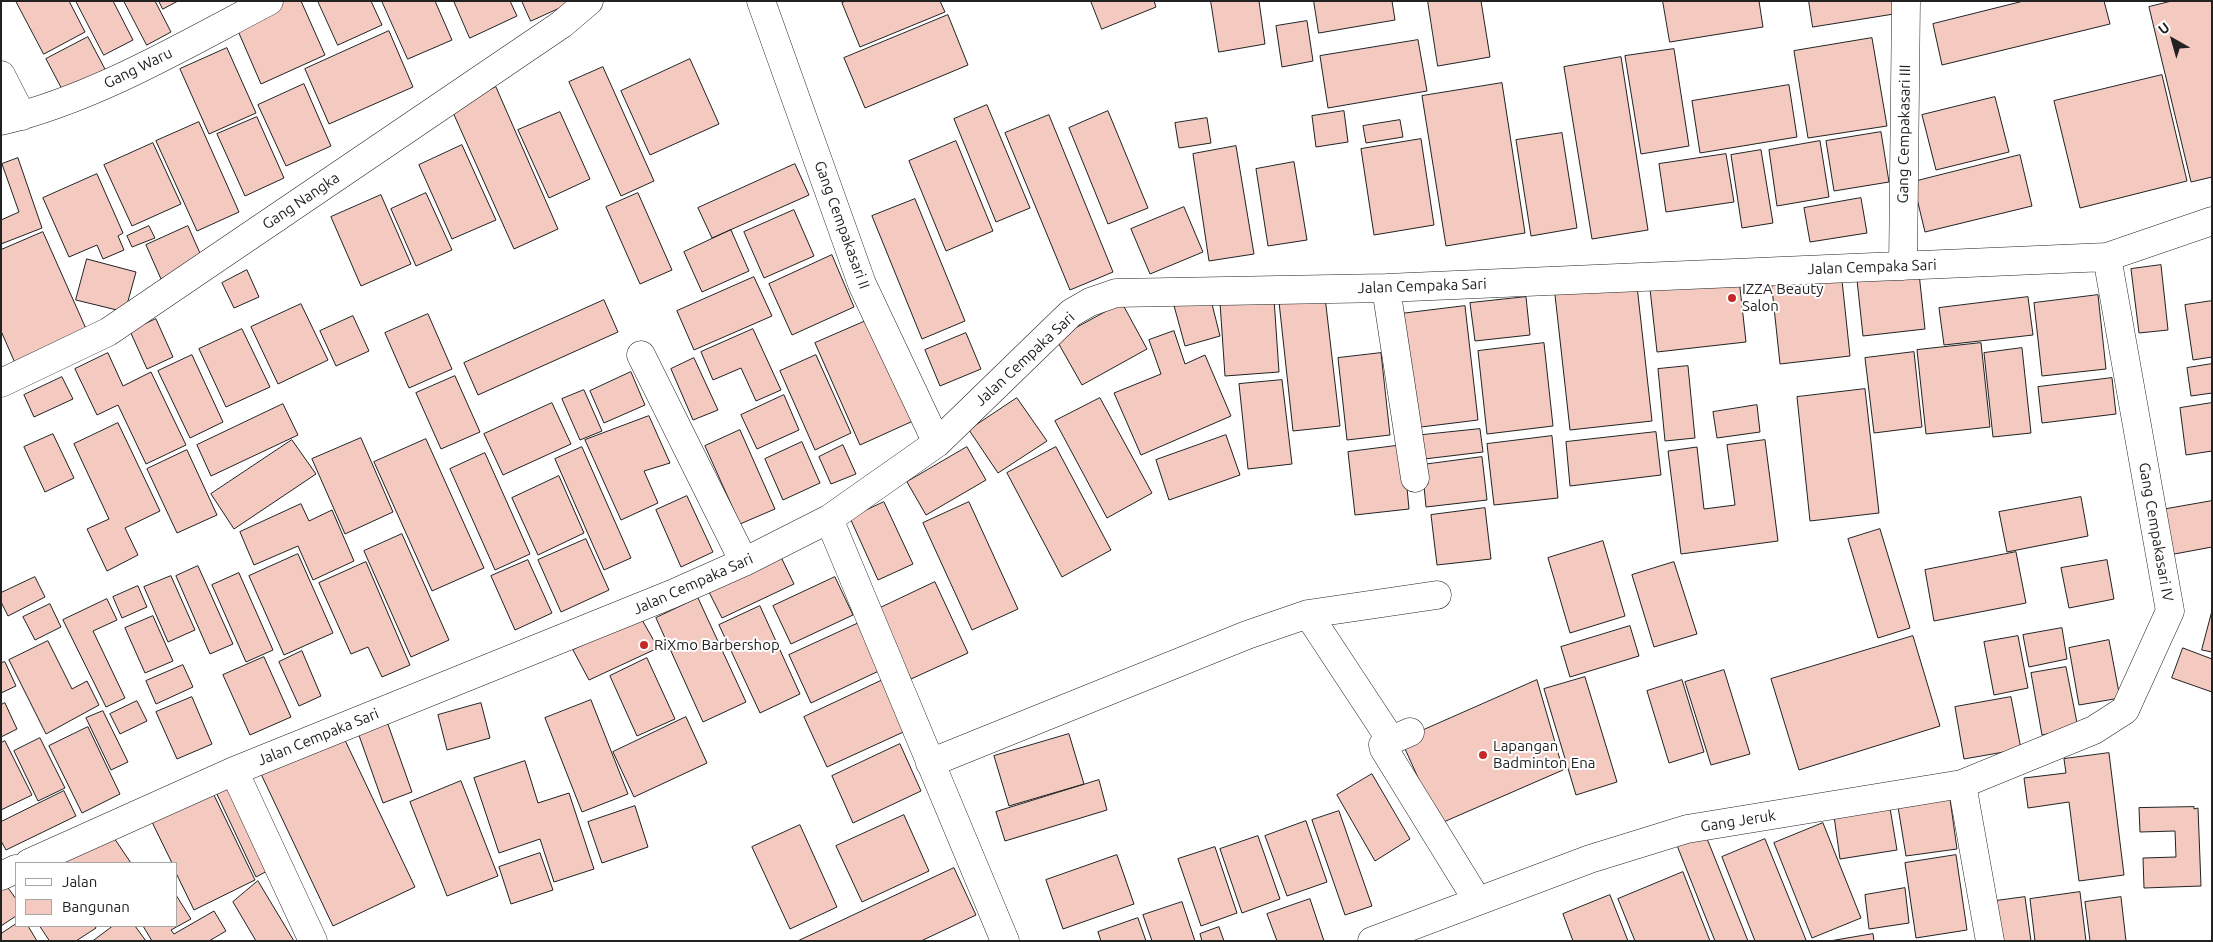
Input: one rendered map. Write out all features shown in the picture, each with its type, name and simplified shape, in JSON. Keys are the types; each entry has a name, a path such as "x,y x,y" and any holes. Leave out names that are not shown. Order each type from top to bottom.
{"street":[{"name":"Gang Waru","path":"11,119 120,79 269,1"},
{"name":"Gang Nangka","path":"1,383 108,332 562,24 589,1"},
{"name":"Gang Cempakasari II","path":"761,1 862,284 937,443"},
{"name":"Gang Cempakasari III","path":"1903,266 1906,1"},
{"path":"1,75 11,119"},
{"name":"Jalan Cempaka Sari","path":"31,862 234,771 663,598 744,562 829,519 937,443 1071,313 1090,302 1116,293 1386,288 2107,257 2212,221"},
{"name":"Gang Cempakasari IV","path":"1962,784 2094,730 2125,710 2170,611 2107,257"},
{"path":"1386,288 1414,478"},
{"path":"641,355 744,562"},
{"path":"829,519 1005,941"},
{"path":"930,763 1247,635 1308,614 1437,595"},
{"path":"1308,614 1401,736 1383,745 1384,750 1477,900"},
{"path":"234,771 313,941"},
{"path":"1962,784 1990,941"},
{"name":"Gang Jeruk","path":"1372,941 1590,859 1687,829 1962,784"},
{"path":"1,876 15,869"}],"building":[{"path":"16,1 69,1 85,32 44,54"},
{"path":"76,1 113,1 133,40 104,55"},
{"path":"124,1 155,1 171,32 147,45"},
{"path":"159,1 178,1 163,9"},
{"path":"285,1 301,1 325,55 261,84 235,24"},
{"path":"318,1 371,1 382,25 338,45"},
{"path":"382,1 435,1 452,40 408,59"},
{"path":"454,1 510,1 517,16 470,38"},
{"path":"522,1 575,1 531,21"},
{"path":"846,1 940,1 945,12 860,47 842,3"},
{"path":"1091,1 1154,1 1156,7 1102,29"},
{"path":"1211,1 1259,1 1265,44 1219,52"},
{"path":"1314,1 1392,1 1395,20 1319,33"},
{"path":"1428,1 1481,1 1490,57 1438,66"},
{"path":"1663,1 1759,1 1763,27 1670,42"},
{"path":"1809,1 1898,1 1900,13 1813,27"},
{"path":"2024,1 2104,1 2110,24 1942,65 1933,24"},
{"path":"2172,1 2212,1 2212,177 2191,182 2149,7"},
{"path":"948,15 968,65 865,108 844,58"},
{"path":"1307,21 1313,61 1282,67 1276,26"},
{"path":"389,31 413,87 329,124 305,69"},
{"path":"88,37 106,71 64,93 46,59"},
{"path":"1872,38 1887,126 1808,138 1794,51"},
{"path":"1418,40 1427,91 1328,108 1320,56"},
{"path":"227,48 256,113 209,134 180,69"},
{"path":"1674,49 1689,146 1641,154 1625,56"},
{"path":"1621,57 1648,230 1592,239 1564,67"},
{"path":"690,59 719,124 650,155 621,91"},
{"path":"603,67 654,181 621,196 569,82"},
{"path":"2162,75 2187,181 2080,208 2054,101"},
{"path":"1502,83 1525,233 1446,246 1422,96"},
{"path":"304,84 331,146 286,166 258,105"},
{"path":"1789,85 1797,137 1700,153 1692,101"},
{"path":"496,87 558,229 514,249 451,108"},
{"path":"1995,97 2009,152 1936,170 1922,115"},
{"path":"987,105 1030,208 996,222 954,119"},
{"path":"1108,111 1148,208 1108,224 1069,128"},
{"path":"1344,111 1348,142 1316,147 1312,116"},
{"path":"560,112 590,179 549,198 518,130"},
{"path":"1049,115 1113,272 1070,290 1005,133"},
{"path":"257,117 284,178 245,196 217,134"},
{"path":"1207,118 1211,143 1179,148 1175,123"},
{"path":"1400,120 1403,137 1366,143 1363,126"},
{"path":"199,122 239,212 197,231 156,141"},
{"path":"1881,132 1889,182 1834,191 1826,141"},
{"path":"1562,133 1577,228 1531,236 1516,140"},
{"path":"1421,139 1434,225 1374,235 1361,149"},
{"path":"956,141 993,231 946,251 909,161"},
{"path":"1820,141 1829,197 1777,206 1769,150"},
{"path":"153,143 181,204 132,226 104,165"},
{"path":"462,145 496,220 452,239 419,165"},
{"path":"1236,146 1254,254 1209,261 1193,154"},
{"path":"1761,150 1773,223 1742,228 1731,155"},
{"path":"1726,154 1734,202 1666,212 1659,164"},
{"path":"2020,155 2032,206 1925,232 1913,182"},
{"path":"18,158 42,228 1,244 1,220 19,212 2,164"},
{"path":"1294,162 1307,240 1268,246 1256,169"},
{"path":"795,164 809,195 712,238 698,208"},
{"path":"97,174 123,233 118,236 124,250 103,259 97,245 69,257 43,198"},
{"path":"426,193 452,250 416,266 391,209"},
{"path":"638,193 672,270 640,284 606,207"},
{"path":"381,195 411,264 361,286 331,217"},
{"path":"1861,198 1867,233 1810,242 1804,208"},
{"path":"915,199 965,321 922,339 872,216"},
{"path":"1184,207 1203,252 1150,274 1131,229"},
{"path":"794,210 814,256 764,278 744,232"},
{"path":"149,226 155,238 132,247 127,236"},
{"path":"188,226 203,260 161,279 146,245"},
{"path":"731,230 749,271 702,292 684,252"},
{"path":"43,232 87,331 15,363 1,331 1,250"},
{"path":"832,255 854,307 792,335 769,284"},
{"path":"87,259 136,272 125,312 76,300"},
{"path":"2161,265 2168,330 2139,333 2131,269"},
{"path":"247,270 259,297 234,308 222,283"},
{"path":"1841,271 1850,356 1780,364 1771,279"},
{"path":"1919,273 1925,329 1863,336 1857,280"},
{"path":"754,277 772,316 694,350 677,311"},
{"path":"1739,279 1746,342 1657,352 1650,289"},
{"path":"1637,286 1652,421 1570,430 1555,295"},
{"path":"1209,292 1220,336 1185,346 1173,302"},
{"path":"2098,295 2106,369 2042,376 2034,303"},
{"path":"1325,297 1340,426 1293,431 1279,302"},
{"path":"1526,297 1530,335 1475,341 1470,303"},
{"path":"2028,297 2033,335 1944,345 1939,308"},
{"path":"1274,299 1279,372 1225,376 1220,303"},
{"path":"604,300 618,332 478,395 464,363"},
{"path":"2212,301 2212,357 2193,360 2185,305"},
{"path":"1122,303 1147,349 1082,385 1056,339"},
{"path":"301,304 328,360 278,384 251,327"},
{"path":"1465,306 1478,420 1413,428 1400,314"},
{"path":"428,314 452,369 409,388 385,333"},
{"path":"353,316 369,351 336,366 320,331"},
{"path":"156,319 173,357 147,369 130,331"},
{"path":"868,320 913,421 860,445 815,343"},
{"path":"242,329 270,387 226,407 199,349"},
{"path":"753,329 781,390 756,401 741,368 713,380 701,352"},
{"path":"1174,331 1185,364 1205,355 1231,416 1141,455 1114,393 1161,374 1149,340"},
{"path":"966,333 981,369 940,386 925,350"},
{"path":"1544,343 1553,426 1487,434 1478,351"},
{"path":"1981,343 1990,427 1926,434 1917,350"},
{"path":"2022,348 2031,433 1993,437 1984,353"},
{"path":"1914,352 1922,427 1874,433 1865,358"},
{"path":"108,353 123,386 151,372 186,445 146,464 118,405 97,415 75,369"},
{"path":"1381,353 1390,435 1347,440 1338,358"},
{"path":"192,355 223,422 190,438 158,371"},
{"path":"816,355 851,433 815,450 780,371"},
{"path":"694,358 718,410 693,420 671,369"},
{"path":"2212,364 2212,393 2191,396 2187,368"},
{"path":"1688,366 1695,438 1665,441 1658,369"},
{"path":"631,372 645,405 604,423 590,391"},
{"path":"455,376 480,432 441,449 416,393"},
{"path":"62,377 73,399 34,417 24,395"},
{"path":"2112,378 2116,414 2042,423 2038,387"},
{"path":"1282,380 1292,464 1248,469 1239,384"},
{"path":"1865,389 1879,513 1810,521 1797,397"},
{"path":"584,390 602,431 580,440 562,399"},
{"path":"784,395 799,430 757,449 741,415"},
{"path":"1017,398 1047,441 998,473 969,430"},
{"path":"1100,398 1152,493 1107,518 1055,421"},
{"path":"552,403 571,444 503,475 484,434"},
{"path":"2212,403 2212,451 2186,455 2180,408"},
{"path":"283,404 298,435 211,476 197,445"},
{"path":"1757,405 1760,432 1717,438 1713,412"},
{"path":"649,416 670,463 644,471 658,503 621,520 585,440"},
{"path":"118,423 160,511 125,528 138,555 107,571 87,529 109,519 74,444"},
{"path":"1480,429 1483,452 1416,460 1413,436"},
{"path":"740,430 775,509 740,524 705,446"},
{"path":"1656,432 1661,475 1570,486 1566,442"},
{"path":"53,434 74,478 45,492 24,447"},
{"path":"1226,435 1240,475 1169,500 1156,460"},
{"path":"1552,436 1558,498 1494,505 1487,444"},
{"path":"361,438 393,512 345,534 312,459"},
{"path":"426,439 484,568 432,591 374,462"},
{"path":"292,440 316,474 234,529 211,494"},
{"path":"1765,440 1778,541 1681,554 1668,451 1697,447 1704,509 1735,505 1727,445"},
{"path":"802,442 820,483 783,500 765,459"},
{"path":"843,445 856,474 831,484 819,457"},
{"path":"1403,445 1409,509 1355,515 1348,452"},
{"path":"582,447 631,558 604,570 555,459"},
{"path":"967,447 986,480 926,515 907,482"},
{"path":"1056,447 1111,550 1062,577 1007,473"},
{"path":"187,450 217,515 177,533 147,469"},
{"path":"485,453 530,554 495,570 450,469"},
{"path":"1482,457 1487,500 1426,507 1422,465"},
{"path":"559,476 584,533 538,555 512,498"},
{"path":"687,496 713,552 681,567 656,510"},
{"path":"2081,497 2088,536 2007,552 1999,512"},
{"path":"2212,501 2212,547 2169,555 2161,510"},
{"path":"884,502 913,564 878,580 850,518"},
{"path":"969,502 1018,609 972,630 923,523"},
{"path":"301,504 309,521 332,510 354,561 313,580 298,546 254,565 240,532"},
{"path":"1485,508 1491,559 1437,565 1431,515"},
{"path":"1880,529 1910,628 1878,638 1848,539"},
{"path":"402,534 449,640 411,657 364,551"},
{"path":"586,539 609,590 561,612 538,560"},
{"path":"1603,541 1625,616 1570,633 1548,558"},
{"path":"2016,552 2026,603 1934,621 1925,570"},
{"path":"298,554 333,633 284,655 249,576"},
{"path":"780,555 794,584 722,618 707,588"},
{"path":"528,560 552,613 515,630 491,576"},
{"path":"2107,560 2114,599 2069,608 2061,568"},
{"path":"366,562 410,665 382,677 368,647 351,654 319,583"},
{"path":"1674,562 1697,634 1654,647 1632,575"},
{"path":"198,566 233,644 210,654 176,576"},
{"path":"239,573 273,650 246,662 212,585"},
{"path":"171,576 195,630 168,642 144,587"},
{"path":"35,577 45,597 8,616 1,602 1,593"},
{"path":"835,577 853,615 791,644 773,606"},
{"path":"935,582 968,653 911,679 878,609"},
{"path":"138,586 147,607 122,618 113,597"},
{"path":"698,598 746,702 703,722 656,618"},
{"path":"107,599 117,620 93,631 125,698 106,707 63,620"},
{"path":"50,604 61,627 35,640 23,617"},
{"path":"760,606 800,694 760,713 719,625"},
{"path":"2212,611 2212,652 2202,650"},
{"path":"153,616 173,661 145,673 125,628"},
{"path":"641,618 658,648 589,680 573,650"},
{"path":"861,622 883,669 811,703 789,655"},
{"path":"1630,626 1639,656 1570,677 1561,647"},
{"path":"2062,628 2067,659 2029,667 2023,635"},
{"path":"1913,636 1940,726 1799,770 1771,679"},
{"path":"2018,636 2028,688 1994,695 1984,642"},
{"path":"2109,640 2120,698 2079,705 2069,648"},
{"path":"48,641 72,689 87,681 99,705 46,734 9,660"},
{"path":"2183,648 2212,659 2212,692 2172,678"},
{"path":"302,651 321,696 299,706 279,662"},
{"path":"264,657 291,717 250,735 223,675"},
{"path":"647,658 675,719 637,736 610,676"},
{"path":"5,662 16,686 1,693 1,663"},
{"path":"183,665 193,687 156,704 146,681"},
{"path":"2066,667 2078,728 2042,735 2031,673"},
{"path":"1724,670 1750,754 1711,765 1685,682"},
{"path":"1585,677 1617,782 1576,795 1544,689"},
{"path":"887,678 910,729 827,767 804,717"},
{"name":"Lapangan Badminton Ena","path":"1537,680 1563,770 1439,824 1401,740"},
{"path":"1682,680 1704,752 1669,763 1647,691"},
{"path":"192,697 212,744 177,759 156,712"},
{"path":"2011,697 2021,749 1964,759 1955,707"},
{"path":"591,700 628,794 582,812 545,718"},
{"path":"137,701 147,721 120,734 110,714"},
{"path":"5,703 17,729 1,737 1,705"},
{"path":"481,703 490,738 447,750 438,715"},
{"path":"103,711 128,762 111,770 86,718"},
{"path":"385,716 412,792 383,803 356,727"},
{"path":"686,717 707,763 634,797 613,752"},
{"path":"88,727 120,794 82,813 49,746"},
{"path":"342,734 415,887 333,926 261,774"},
{"path":"1069,734 1084,784 1009,806 994,756"},
{"path":"40,738 65,788 38,801 14,751"},
{"path":"5,741 32,795 1,810 1,743"},
{"path":"900,744 921,791 853,823 832,776"},
{"path":"2109,753 2124,875 2079,881 2069,802 2028,808 2024,778 2066,773 2064,759"},
{"path":"525,761 538,803 569,793 594,869 554,882 540,839 499,853 474,778"},
{"path":"1372,774 1410,839 1375,861 1337,795"},
{"path":"1099,780 1107,810 1005,841 996,812"},
{"path":"461,781 498,876 447,896 410,802"},
{"path":"227,782 269,870 256,877 214,788"},
{"path":"64,791 76,816 6,850 1,841 1,822"},
{"path":"212,791 255,880 194,910 178,877 178,862 172,862 151,820"},
{"path":"1950,799 1957,849 1906,856 1898,807"},
{"path":"635,806 648,847 602,863 588,822"},
{"path":"2194,807 2194,809 2198,808 2201,886 2144,888 2143,858 2176,857 2175,831 2140,832 2139,808"},
{"path":"1890,808 1897,850 1840,859 1834,816"},
{"path":"1339,811 1372,906 1345,915 1312,820"},
{"path":"904,815 929,871 862,902 836,846"},
{"path":"1306,821 1327,882 1287,896 1265,836"},
{"path":"1823,823 1861,918 1812,938 1774,843"},
{"path":"800,825 837,907 790,929 752,847"},
{"path":"108,829 130,862 62,862"},
{"path":"1704,831 1748,941 1715,941 1676,843"},
{"path":"1258,836 1280,899 1242,913 1220,849"},
{"path":"1765,839 1806,940 1804,941 1755,941 1722,857"},
{"path":"1215,847 1237,913 1201,926 1178,859"},
{"path":"540,853 553,890 511,904 499,867"},
{"path":"1117,855 1134,904 1063,929 1046,880"},
{"path":"1956,855 1967,930 1916,938 1905,863"},
{"path":"954,868 976,915 921,941 798,941"},
{"path":"1683,872 1710,941 1635,941 1618,899"},
{"path":"1,878 15,898 15,917 1,926"},
{"path":"258,881 294,941 256,941 233,902"},
{"path":"1905,888 1909,923 1869,929 1865,895"},
{"path":"2080,892 2086,941 2035,941 2030,899"},
{"path":"1610,895 1628,941 1573,941 1563,914"},
{"path":"2025,897 2031,941 1993,941 1988,902"},
{"path":"2121,897 2126,941 2090,941 2085,902"},
{"path":"178,898 191,919 178,926"},
{"path":"1310,899 1324,941 1277,941 1267,914"},
{"path":"1182,902 1195,941 1152,941 1143,915"},
{"path":"214,911 226,931 209,941 152,941 144,927 176,927 171,930 174,934"},
{"path":"1138,918 1146,941 1101,941 1098,932"},
{"path":"15,925 15,927 29,927 37,941 1,941 1,934"},
{"path":"41,927 96,928 76,941 50,941"},
{"path":"112,927 136,927 146,941 93,941"},
{"path":"1219,927 1224,941 1202,941 1200,934"},
{"path":"1873,934 1874,941 1830,941"}],"place":[{"name":"IZZA Beauty Salon","path":"1732,298"},
{"name":"RiXmo Barbershop","path":"644,645"},
{"name":"Lapangan Badminton Ena","path":"1483,755"}]}
